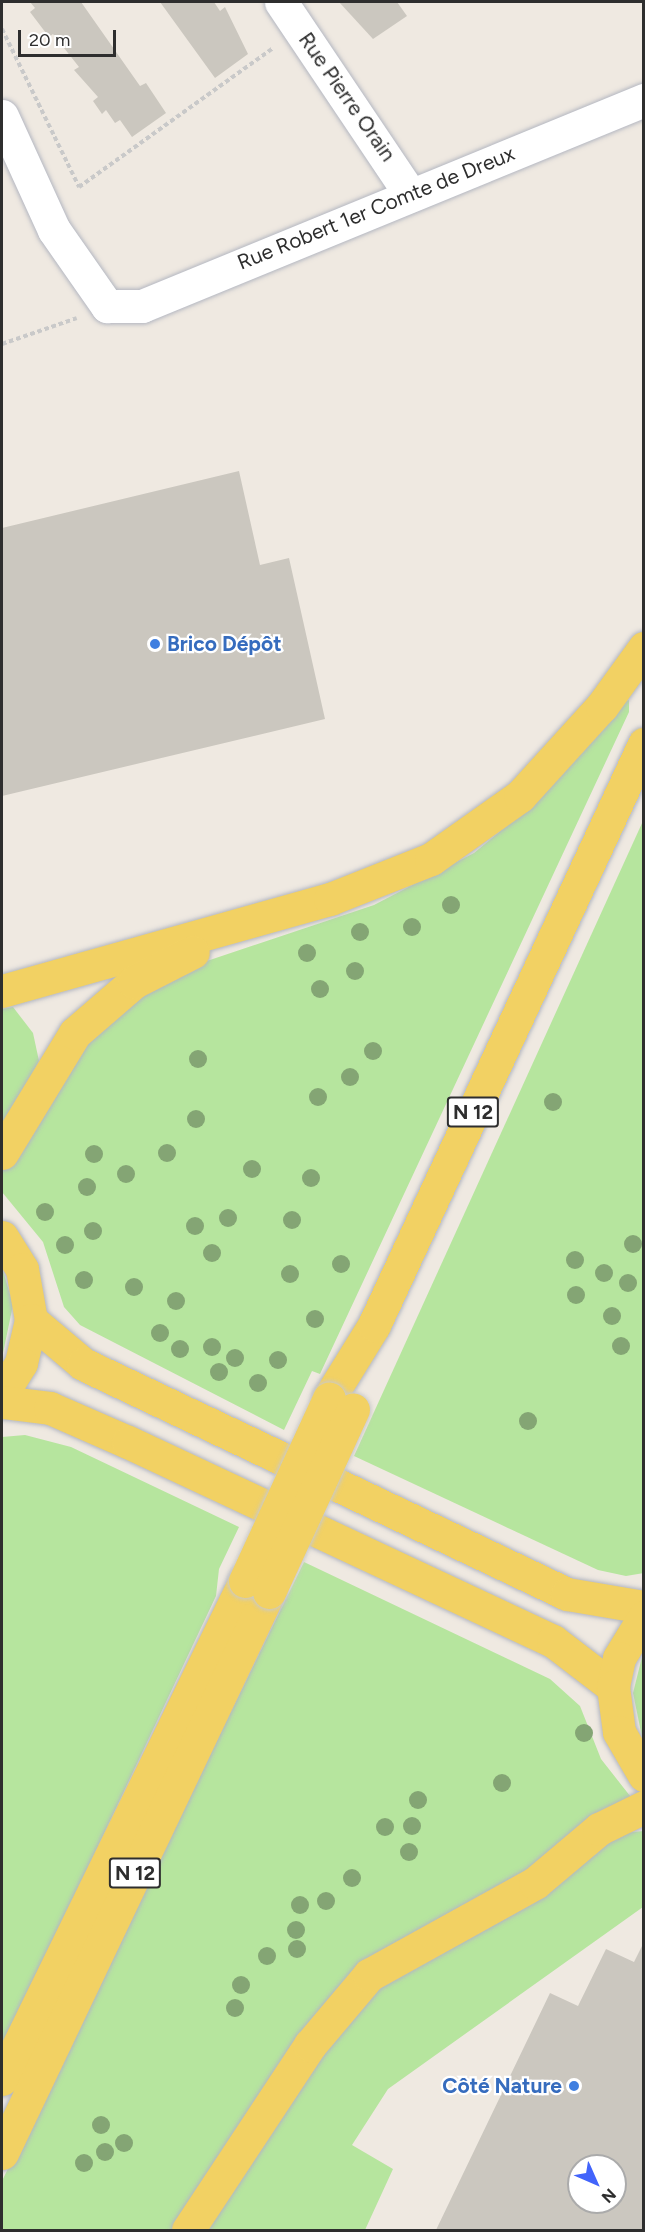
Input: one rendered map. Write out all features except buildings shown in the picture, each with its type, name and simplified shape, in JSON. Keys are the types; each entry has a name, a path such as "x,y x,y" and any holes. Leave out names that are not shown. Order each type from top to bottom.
{"main road":[{"path":"2,991 277,914 384,880 478,830 561,754 644,648"},
{"name":"N 12","path":"2,2153 341,1403 374,1325 644,744"},
{"path":"2,1153 50,1066 104,1005 170,963 277,914"},
{"path":"2,1237 22,1269 31,1320 21,1363 2,1393"},
{"path":"31,1320 82,1364 567,1594 644,1607"},
{"path":"2,1402 50,1408 129,1442 553,1641 614,1688"},
{"name":"N 12","path":"2,2079 257,1587"},
{"path":"644,1617 619,1658 614,1688 619,1732 644,1775"},
{"path":"188,2230 310,2045 369,1975 535,1883 599,1829 644,1807"}],"street":[{"name":"Rue Pierre Orain","path":"281,2 410,194"},
{"name":"Rue Robert 1er Comte de Dreux","path":"107,306 142,306 410,194 644,100"},
{"path":"2,116 54,230 107,306"}],"path":[{"path":"2,29 79,187 300,28"},
{"path":"2,344 107,306"}],"green space":[{"path":"629,700 629,712 320,1374 312,1371 284,1430 80,1325 64,1307 43,1242 2,1192 2,1170 82,1046 132,1000 195,965 374,905 474,853 538,800 618,705"},
{"path":"643,821 644,1573 626,1576 598,1570 354,1456"},
{"path":"13,1007 33,1033 39,1061 2,1135 2,1009"},
{"path":"2,1267 13,1305 2,1358"},
{"path":"25,1435 71,1447 239,1527 219,1569 216,1596 2,2050 2,1437"},
{"path":"304,1562 550,1679 580,1706 601,1759 634,1801 552,1857 419,1931 172,2230 2,2230 2,2181"},
{"path":"643,1653 643,1742 633,1693"},
{"path":"643,1831 643,1907 388,2089 352,2145 393,2169 365,2230 201,2230 324,2044 372,1989 624,1833"}],"place":[{"name":"Brico Dépôt","path":"155,644"},
{"name":"Côté Nature","path":"574,2086"}]}
